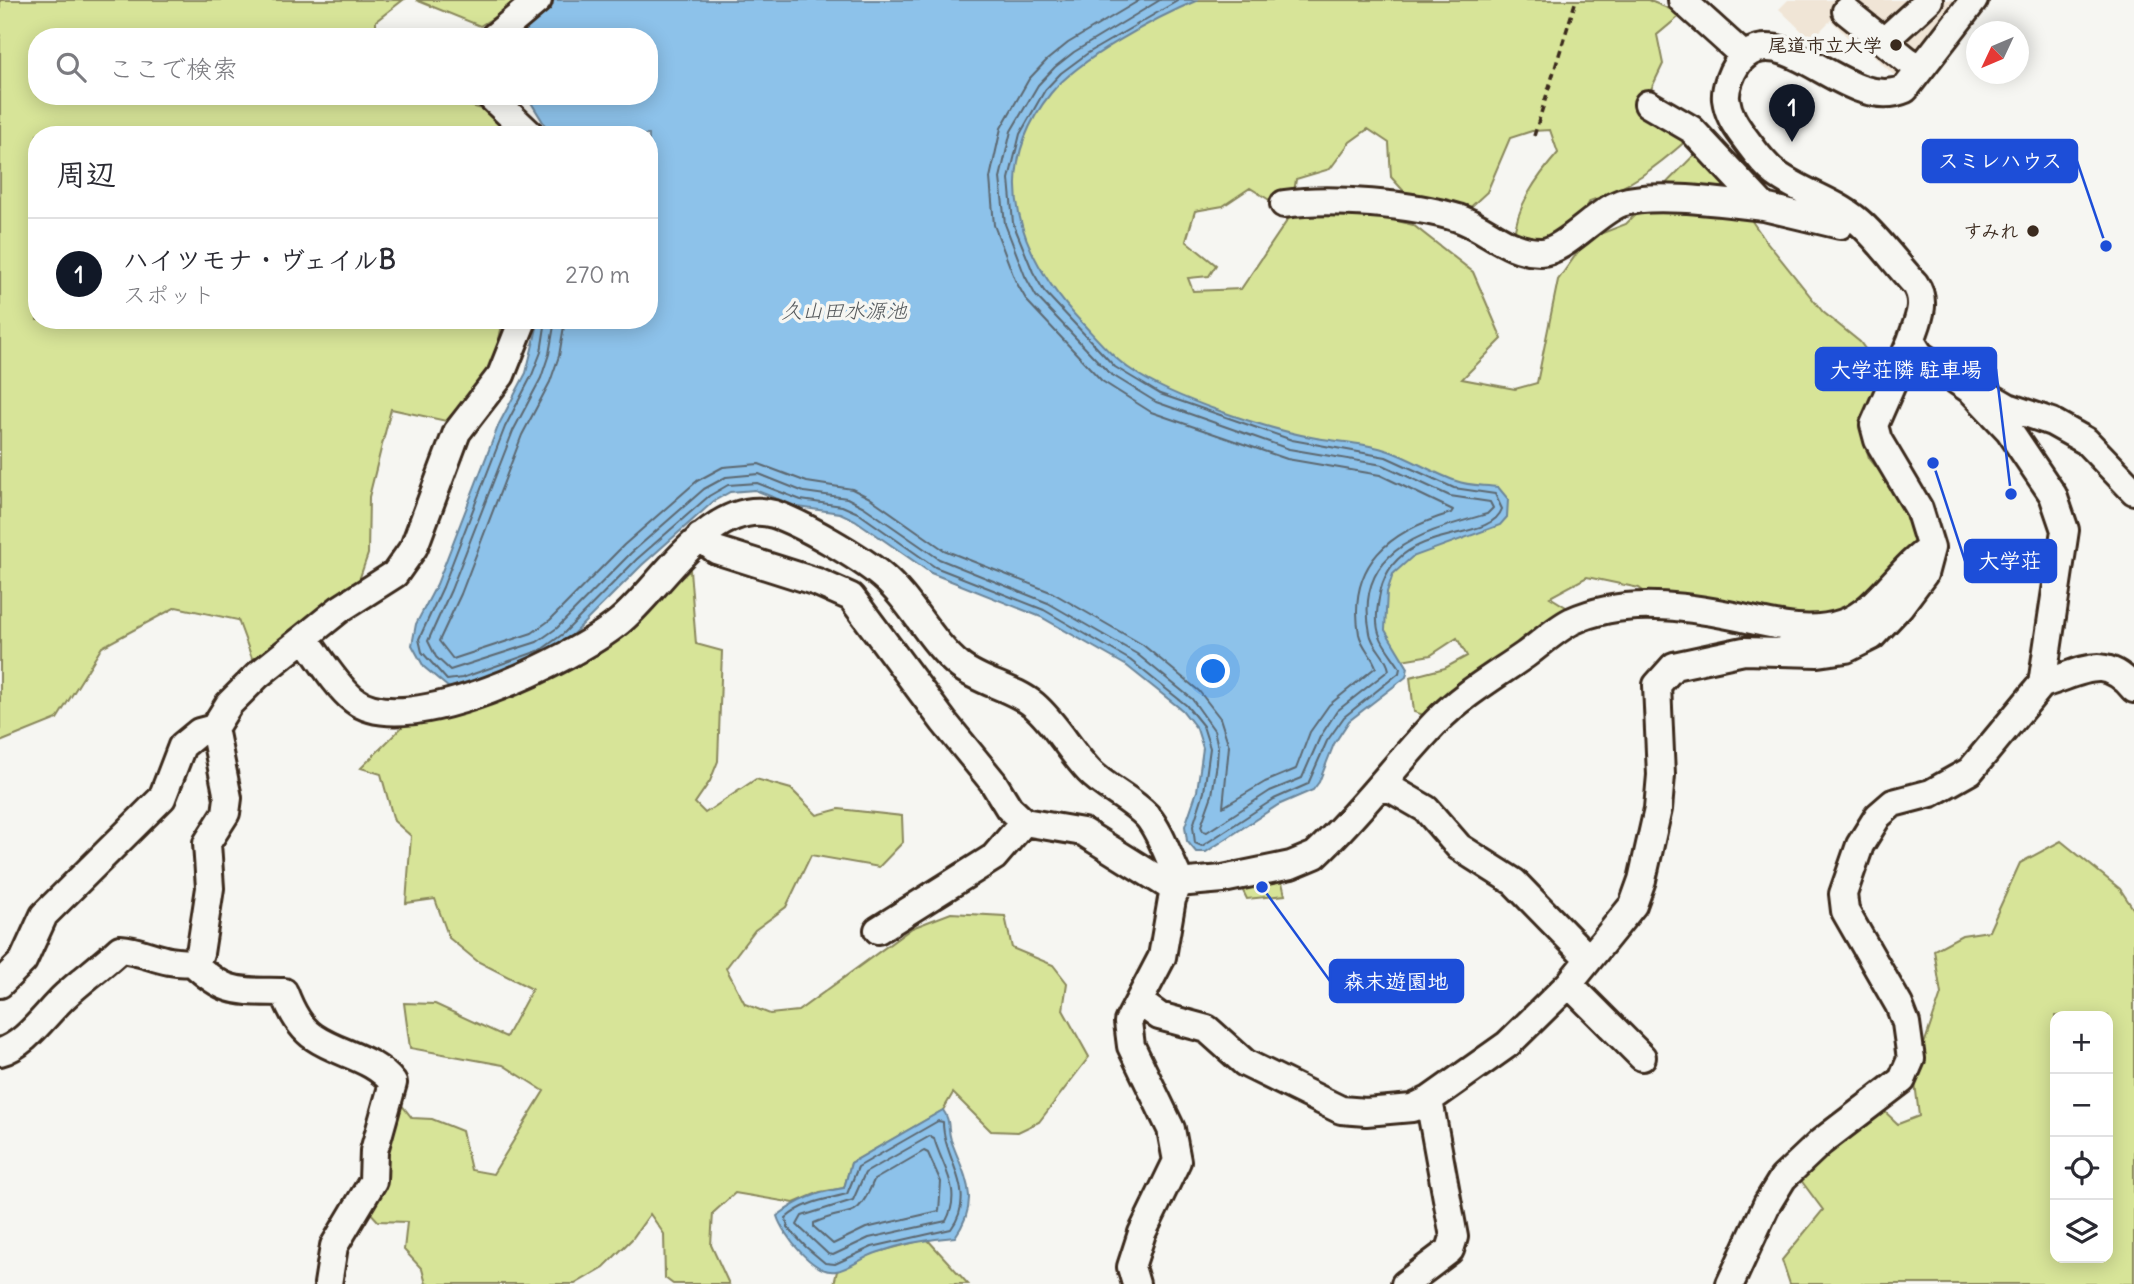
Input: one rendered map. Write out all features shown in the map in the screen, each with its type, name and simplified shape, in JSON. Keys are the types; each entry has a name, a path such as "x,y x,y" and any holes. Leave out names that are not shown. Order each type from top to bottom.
{"street":[{"path":"505,28 538,0"},
{"path":"1682,0 1744,55"},
{"path":"1884,41 1929,0"},
{"path":"1140,1003 1160,1016 1207,1029 1244,1063 1341,1110 1366,1112 1412,1108 1429,1100 1508,1044 1569,984 1633,905 1643,880 1658,809 1661,775 1657,685 1674,666 1744,652 1818,653 1846,649 1872,636 1924,574 1931,548 1919,509 1878,440 1874,425 1911,341 1922,309 1920,292 1860,222 1775,173 1760,159 1732,120 1726,96 1732,71 1744,55 1754,48 1770,46 1877,96 1905,89 1974,0"},
{"path":"1846,11 1922,68"},
{"path":"1648,104 1691,129 1764,207"},
{"path":"499,105 522,126"},
{"path":"1284,204 1314,200 1431,211 1462,219 1518,251 1544,253 1605,210 1636,198 1764,207 1840,225 1845,212"},
{"path":"0,984 23,961 44,915 162,798 182,746 199,732 214,728 229,704 258,675 340,609 395,575 414,547 457,432 501,375 519,329"},
{"path":"1730,1284 1767,1204 1783,1178 1821,1142 1902,1080 1912,1059 1906,1023 1899,1005 1845,911 1843,894 1860,845 1878,816 1894,803 1931,793 1970,771 2042,684 2065,530 2053,495 2009,430 1972,391 1920,355 1911,341"},
{"path":"1972,391 1986,393 2008,407 2052,422 2086,441 2134,491"},
{"path":"304,638 353,700 375,711 403,713 466,698 573,652 618,622 700,537 726,519 748,513 773,514 819,537 882,576 959,665 989,684 1033,704 1089,771 1148,817 1180,881"},
{"path":"700,537 716,550 817,582 851,597 944,722 993,782 1009,808 1024,822 1083,832 1166,884 1223,879 1291,865 1315,855 1437,721 1461,700 1572,621 1629,606 1659,605 1724,614 1775,626 1820,629 1845,623 1861,614 1915,558 1931,548"},
{"path":"2042,684 2091,668 2109,667 2121,673 2134,689"},
{"path":"0,1052 24,1038 68,993 120,949 133,950 172,964 192,962 200,953 210,888 207,843 226,813 228,798 214,728"},
{"path":"1375,791 1388,787 1426,809 1459,847 1514,882 1589,959"},
{"path":"878,930 994,857 1024,822"},
{"path":"1136,1284 1131,1267 1142,1233 1177,1161 1171,1129 1131,1046 1128,1022 1162,957 1172,899 1180,881"},
{"path":"192,962 211,981 233,991 284,992 293,1014 312,1037 382,1068 393,1083 374,1151 373,1181 334,1246 328,1284"},
{"path":"1569,984 1642,1057"},
{"path":"1405,1284 1450,1250 1454,1237 1429,1100"}],"path":[{"path":"1534,136 1576,0"}],"shaded area":[{"name":"尾道市立大学","path":"1788,0 1960,0 1901,82 1877,59 1857,32 1849,39 1831,20 1811,40 1779,9"}],"green space":[{"path":"0,0 403,0 376,21 376,28 28,28 28,105 468,105 489,111 512,126 28,126 28,329 501,329 493,368 446,421 391,409 369,497 368,554 358,583 256,669 238,620 176,607 102,647 57,719 0,742"},
{"path":"416,0 522,0 480,26"},
{"path":"1172,0 1648,0 1682,14 1657,35 1663,64 1643,106 1687,140 1642,176 1590,201 1567,243 1514,239 1523,204 1558,153 1550,130 1532,131 1510,138 1487,192 1463,214 1408,196 1391,177 1389,143 1368,129 1350,142 1330,169 1296,179 1294,193 1271,201 1250,188 1223,206 1195,211 1186,241 1216,265 1209,276 1188,278 1193,291 1241,289 1295,209 1364,212 1413,225 1473,272 1502,339 1462,379 1515,389 1537,383 1558,280 1587,239 1626,224 1701,148 1763,237 1823,312 1860,342 1884,375 1862,432 1869,458 1907,505 1918,528 1910,553 1870,617 1797,621 1740,604 1654,599 1639,588 1587,577 1550,597 1574,612 1430,717 1414,712 1410,677 1445,668 1467,656 1457,638 1431,655 1401,660 1399,673 1328,466 1082,355 1026,259 1000,135 1018,104"},
{"path":"690,570 696,644 722,651 718,761 710,781 695,803 705,813 756,779 791,789 817,815 839,809 902,816 903,842 879,867 811,855 786,907 755,930 726,968 745,1004 770,1014 798,1011 912,928 951,913 1005,916 1012,948 1053,965 1067,983 1063,1010 1089,1057 1039,1122 1018,1132 991,1131 953,1093 943,1110 851,1163 844,1188 820,1192 794,1203 735,1193 713,1213 711,1245 729,1284 673,1284 665,1278 664,1234 650,1214 632,1239 604,1267 575,1284 426,1284 422,1269 404,1250 407,1222 378,1221 368,1210 397,1099 412,1118 432,1119 462,1131 471,1170 493,1174 544,1091 503,1065 410,1048 404,1003 435,1004 506,1037 532,989 477,961 449,938 435,899 406,903 411,836 394,821 381,774 361,768 409,720 630,624"},
{"path":"2061,841 2120,889 2134,910 2134,1284 1790,1284 1782,1260 1823,1210 1800,1179 1879,1106 1898,1124 1919,1116 1914,1074 1941,994 1934,950 1962,935 1989,931 2020,863"},
{"path":"1280,874 1285,895 1247,899 1237,879"},
{"path":"927,1239 968,1284 834,1284 837,1271 874,1253"}],"water":[{"name":"久山田水源池","path":"549,0 1198,0 1141,28 1099,53 1051,93 1031,123 1020,154 1016,184 1019,214 1028,243 1042,271 1061,298 1113,355 1150,381 1219,411 1269,427 1379,448 1456,481 1498,487 1508,499 1507,517 1500,525 1412,557 1393,574 1387,592 1385,630 1408,668 1406,677 1349,721 1334,744 1319,782 1313,790 1278,805 1206,852 1196,852 1187,841 1185,826 1197,791 1203,748 1197,729 1182,710 1127,666 1041,617 931,573 855,520 840,513 798,507 755,490 730,492 714,501 642,565 567,640 527,664 449,688 424,667 412,645 416,624 437,584 499,424 526,373 537,329 658,329 658,126 545,126 533,105 658,105 658,28 527,28"},
{"path":"943,1110 968,1188 968,1211 955,1237 895,1247 836,1271 818,1267 800,1252 777,1216 808,1198 844,1188 851,1163"}],"place":[{"name":"尾道市立大学","path":"1896,45"},
{"name":"ハイツモナ・ヴェイルB","path":"1792,142"},
{"name":"すみれ","path":"2033,231"},
{"name":"スミレハウス","path":"2106,246"},
{"name":"大学荘","path":"1933,463"},
{"name":"大学荘隣 駐車場","path":"2011,494"},
{"name":"森末遊園地","path":"1262,887"}]}
